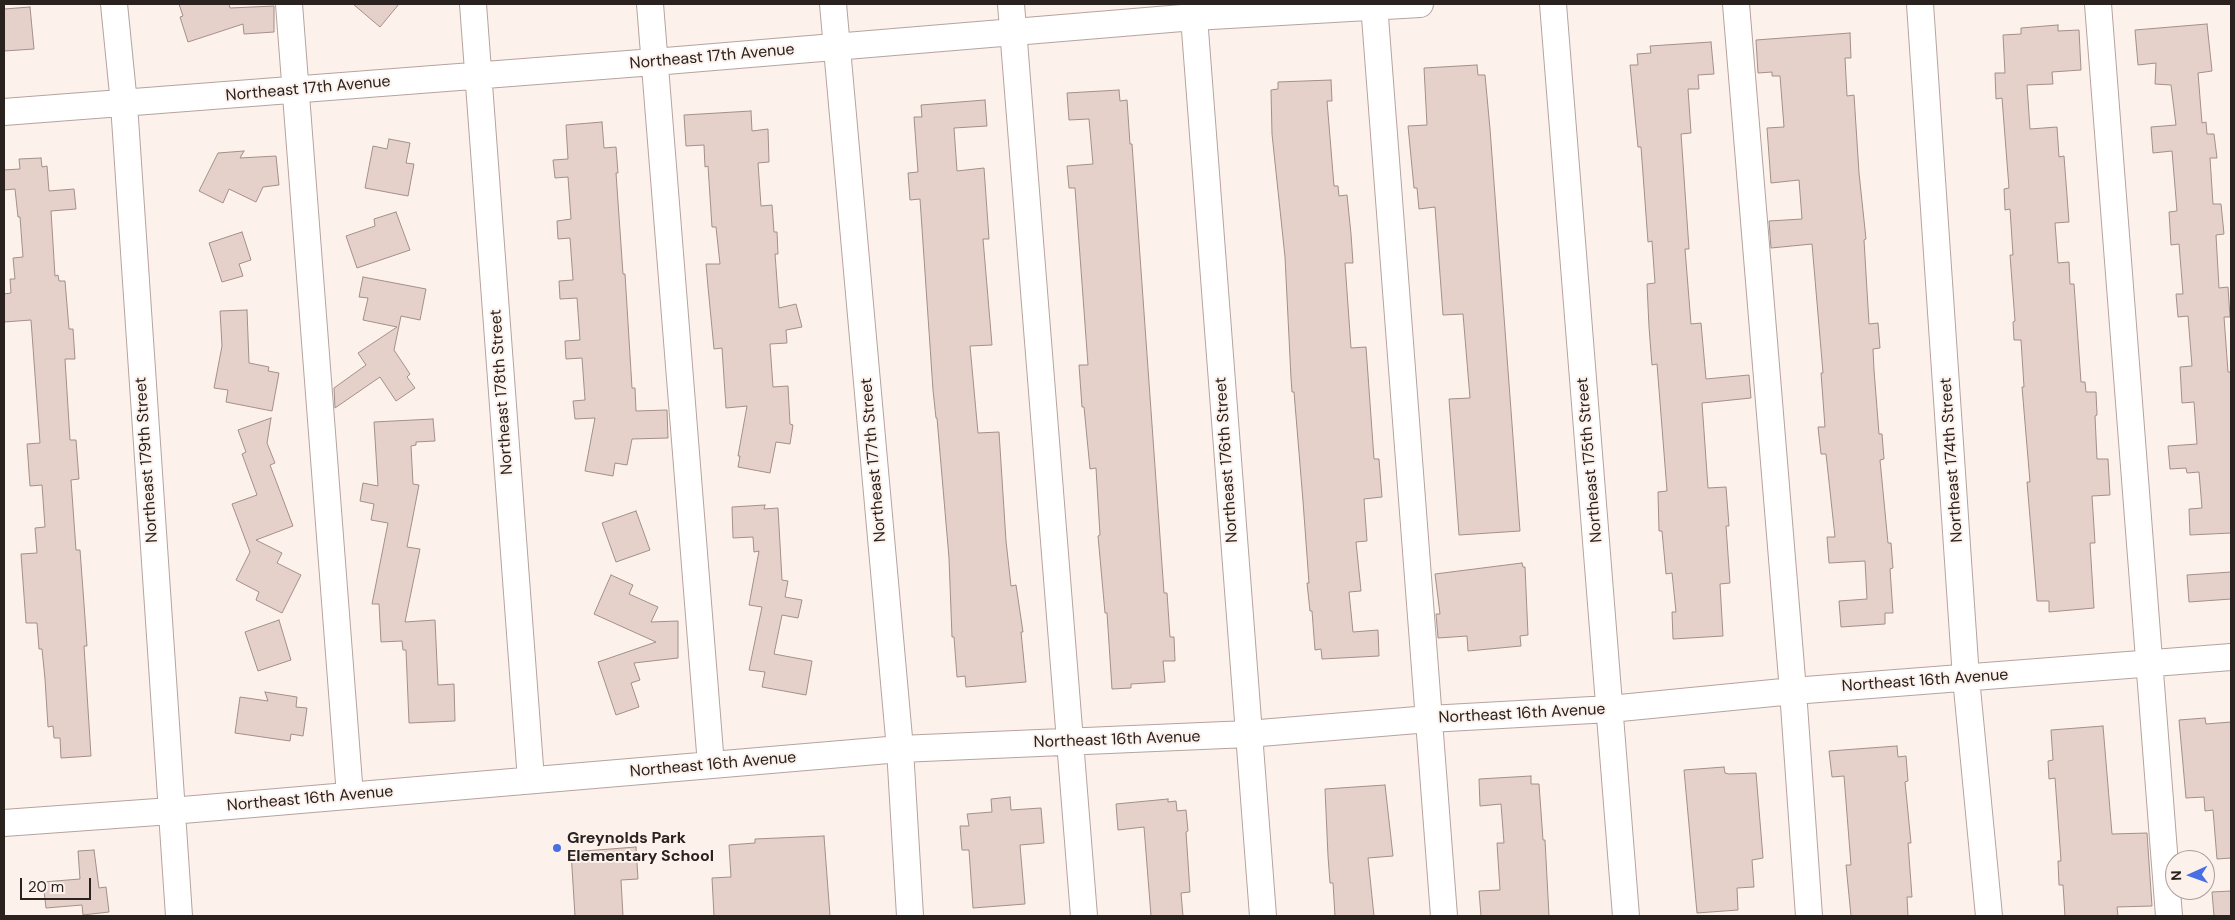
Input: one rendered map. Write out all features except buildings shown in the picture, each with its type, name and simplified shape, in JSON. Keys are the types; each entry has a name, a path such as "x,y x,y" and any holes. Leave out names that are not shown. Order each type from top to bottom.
{"street":[{"name":"Northeast 179th Street","path":"114,4 124,104 179,916"},
{"path":"289,4 350,796"},
{"name":"Northeast 178th Street","path":"473,4 531,780"},
{"path":"650,4 711,765"},
{"name":"Northeast 177th Street","path":"833,4 900,749 910,916"},
{"path":"1011,4 1084,916"},
{"name":"Northeast 17th Avenue","path":"4,112 479,76 1013,32 1193,10 1420,4"},
{"name":"Northeast 175th Street","path":"1553,4 1626,916"},
{"path":"1736,4 1793,690 1809,916"},
{"name":"Northeast 174th Street","path":"1920,4 1966,678 1988,916"},
{"path":"2098,4 2169,916"},
{"path":"1374,5 1444,916"},
{"name":"Northeast 176th Street","path":"1193,10 1263,916"},
{"name":"Northeast 16th Avenue","path":"4,823 171,811 900,749 1248,734 1429,719 1610,709 1793,690 2231,657"}],"place":[{"name":"Greynolds Park Elementary School","path":"557,848"}]}
